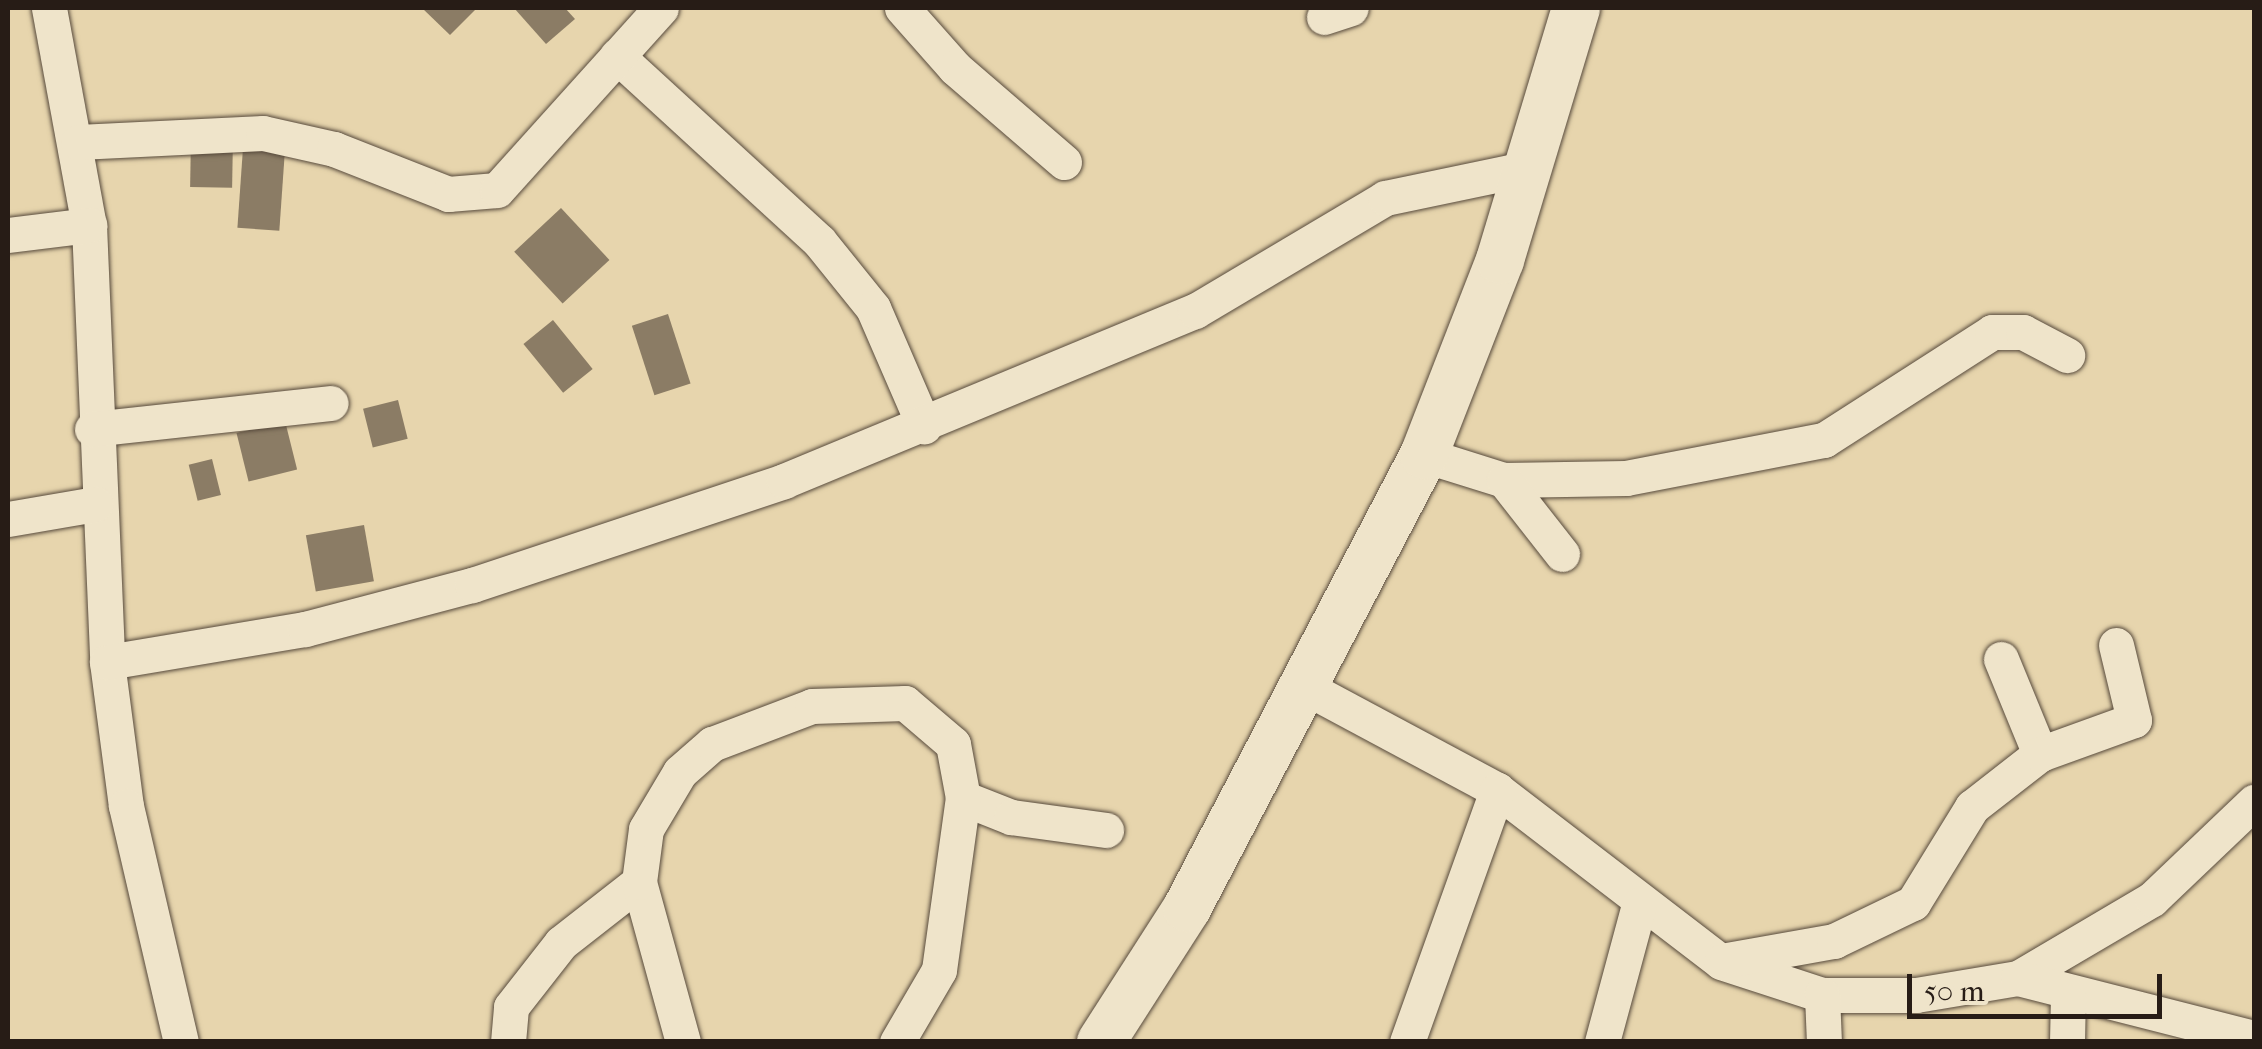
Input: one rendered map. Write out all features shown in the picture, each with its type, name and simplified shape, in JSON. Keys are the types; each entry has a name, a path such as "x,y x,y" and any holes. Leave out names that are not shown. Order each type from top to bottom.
{"street":[{"path":"49,8 78,142 89,226 92,430 107,662 126,806 181,1042"},
{"path":"78,142 263,134 474,195 516,176 660,8"},
{"path":"902,8 954,68 1064,162"},
{"path":"1100,1042 1188,908 1424,454 1528,168 1576,8"},
{"path":"616,56 819,241 873,308 924,426"},
{"path":"107,662 305,630 472,585 924,426 1194,311 1385,198 1528,168"},
{"path":"8,235 89,226"},
{"path":"1424,454 1504,480 1626,478 1824,440 1992,332 2023,332 2067,355"},
{"path":"92,430 331,403"},
{"path":"1504,480 1562,554"},
{"path":"8,519 96,504"},
{"path":"1721,962 1882,926 1912,904 1972,807 2040,754 2134,720 2116,645"},
{"path":"2001,659 2040,754"},
{"path":"1305,687 1497,790 1639,905 1721,962 1822,995 1916,995 2018,978 2152,899 2254,802"},
{"path":"683,1042 639,882 646,828 680,772 712,744 812,706 905,703 953,744 963,798 940,970 897,1042"},
{"path":"1407,1042 1497,790"},
{"path":"963,798 1011,817 1106,830"},
{"path":"508,1042 511,1007 561,943 639,882"},
{"path":"1602,1042 1639,905"},
{"path":"2018,978 2068,994 2254,1038"},
{"path":"2067,1042 2068,994"},
{"path":"1822,995 1824,1042"}],"building":[{"path":"422,8 477,8 450,35"},
{"path":"514,8 565,8 575,19 546,44"},
{"path":"191,136 233,137 232,188 190,187"},
{"path":"243,148 285,151 279,231 237,228"},
{"path":"561,208 609,260 563,304 514,252"},
{"path":"668,314 691,383 654,395 632,326"},
{"path":"553,320 593,369 563,393 523,344"},
{"path":"398,400 408,439 373,448 363,409"},
{"path":"285,421 297,470 249,482 236,433"},
{"path":"212,459 221,495 198,501 189,465"},
{"path":"364,525 374,581 316,591 306,535"}]}
